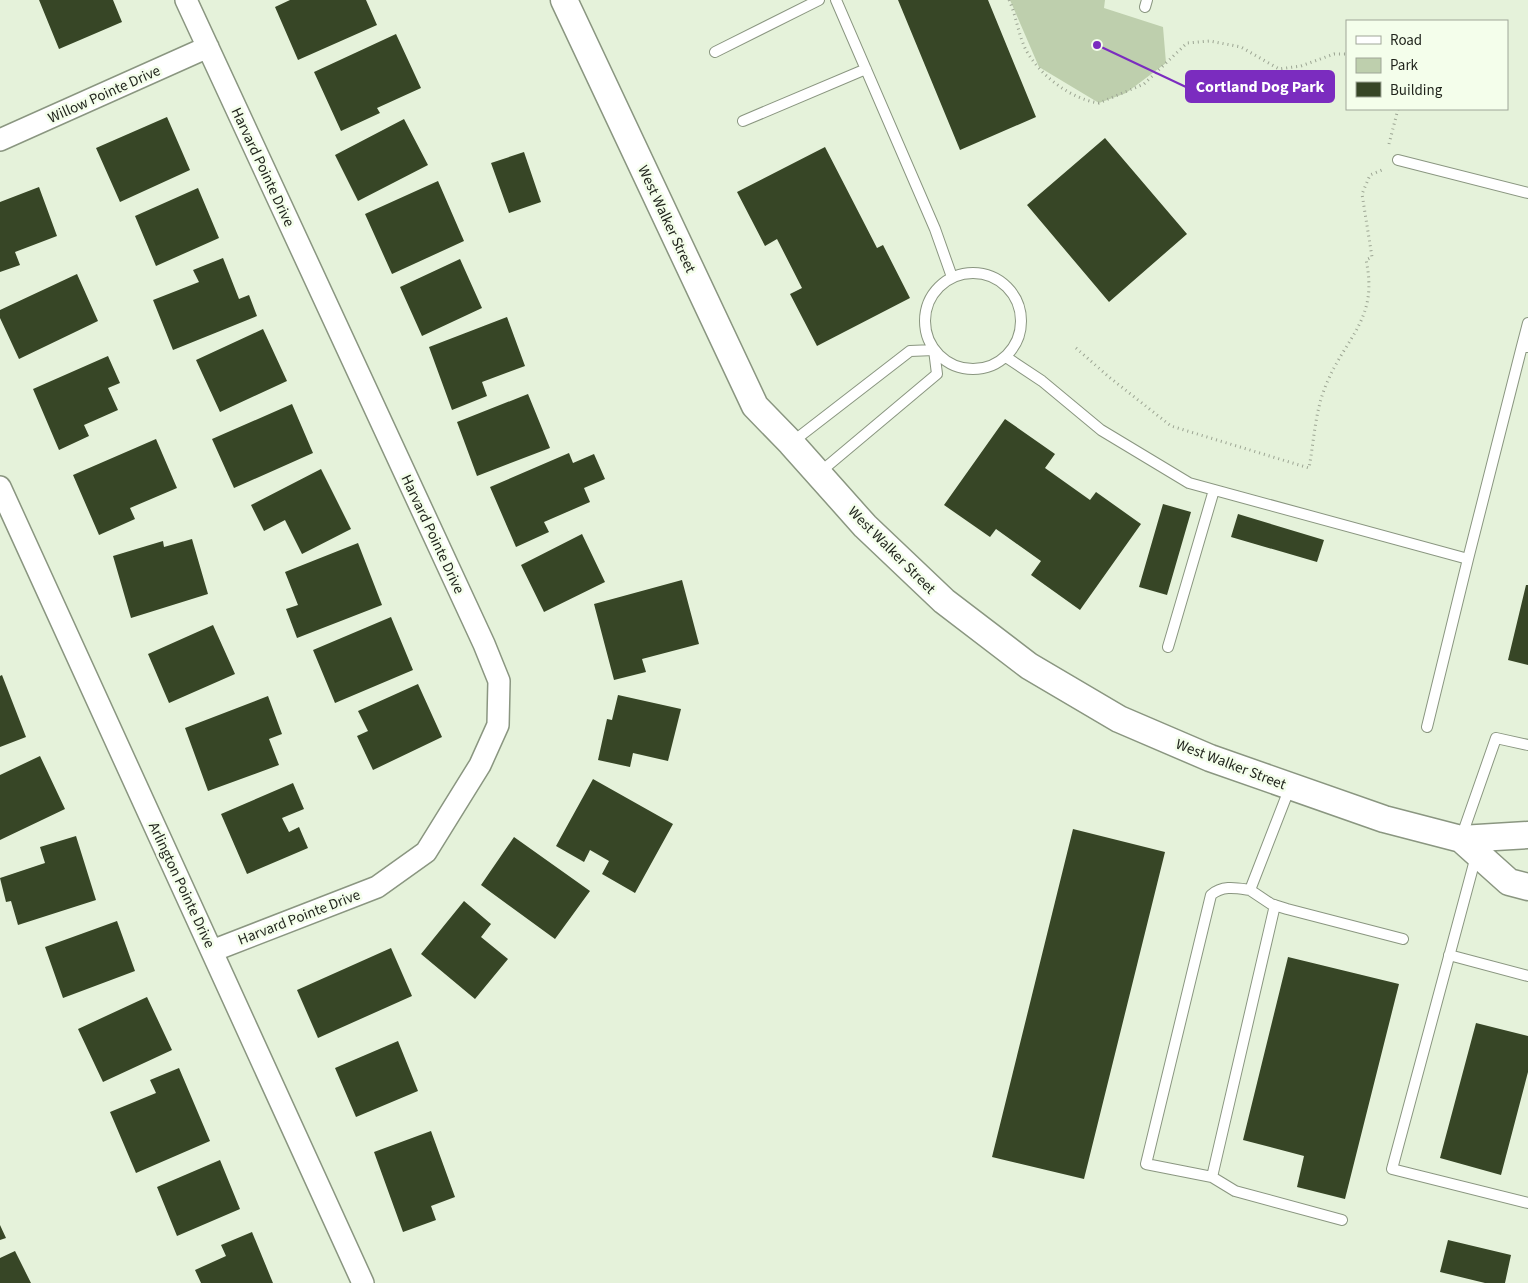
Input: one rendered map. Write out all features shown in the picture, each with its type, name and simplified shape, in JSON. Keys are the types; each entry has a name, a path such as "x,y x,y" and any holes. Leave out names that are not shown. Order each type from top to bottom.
{"street":[{"name":"Harvard Pointe Drive","path":"186,0 480,635 498,681 498,725 480,765 426,852 377,887 212,951"},
{"name":"West Walker Street","path":"564,0 755,406 792,443 865,526 910,571 986,635 1029,666 1119,719 1210,758 1384,819 1469,846 1509,882 1528,887"},
{"name":"Willow Pointe Drive","path":"0,140 208,47"},
{"name":"Arlington Pointe Drive","path":"0,487 363,1283"},
{"name":"West Walker Street","path":"1469,846 1528,834"}],"lane":[{"path":"715,52 819,0"},
{"path":"836,0 935,229 952,276"},
{"path":"743,121 866,69"},
{"path":"1398,160 1528,193"},
{"path":"967,272 982,273 997,278 1009,288 1017,300 1022,315 1021,330 1015,345 1006,357 992,366 976,370 945,361 934,350 927,337 924,323 931,295 940,284 952,276 967,272"},
{"path":"1428,727 1468,559 1525,347 1528,323"},
{"path":"792,443 910,351 934,350"},
{"path":"819,474 937,374 934,350"},
{"path":"1006,357 1042,381 1101,430 1189,483 1468,559"},
{"path":"1168,647 1214,490"},
{"path":"1528,745 1496,738 1469,846 1449,955 1392,1169 1528,1203"},
{"path":"1250,890 1290,786"},
{"path":"1342,1220 1235,1191 1212,1177 1146,1164 1211,894 1217,890 1229,887 1250,890 1275,905 1403,938"},
{"path":"1212,1177 1275,905"},
{"path":"1449,955 1528,976"}],"path":[{"path":"1009,0 1025,48 1043,74 1081,99 1092,102 1099,103 1144,84 1188,43 1210,41 1241,46 1279,69 1301,66 1334,54 1346,54"},
{"path":"1386,153 1398,110"},
{"path":"1076,348 1171,426 1309,468 1318,410 1326,385 1368,307 1371,281 1366,260 1372,257 1362,194 1370,175 1382,170 1384,162"}],"green space":[{"path":"1010,0 1105,0 1104,8 1163,27 1166,63 1126,93 1099,103 1039,67"}],"building":[{"path":"39,0 113,0 122,22 59,49"},
{"path":"290,0 366,0 377,25 298,60 275,7"},
{"path":"898,0 988,0 1036,117 960,150"},
{"path":"396,34 421,88 377,108 380,113 341,131 314,72"},
{"path":"167,117 190,170 120,202 96,148"},
{"path":"404,119 428,165 358,201 335,155"},
{"path":"1105,138 1187,234 1109,302 1027,205"},
{"path":"825,147 877,248 883,245 910,298 817,346 790,294 802,288 777,239 765,246 737,192"},
{"path":"524,152 541,202 509,213 491,163"},
{"path":"438,181 464,241 392,274 365,214"},
{"path":"39,187 57,236 15,252 20,265 0,272 0,202"},
{"path":"198,188 219,238 156,266 135,216"},
{"path":"223,258 239,299 249,295 257,316 173,350 153,300 199,282 193,270"},
{"path":"460,259 482,308 422,336 400,287"},
{"path":"77,274 98,321 19,359 0,318 0,310"},
{"path":"507,317 525,366 482,382 487,396 452,410 429,347"},
{"path":"263,329 287,381 220,412 196,360"},
{"path":"108,356 120,383 108,388 118,410 84,425 89,436 59,450 33,389"},
{"path":"528,394 550,448 477,476 457,422"},
{"path":"292,404 313,453 234,488 212,439"},
{"path":"1005,419 1055,454 1045,468 1090,500 1096,492 1141,524 1080,610 1031,575 1041,561 996,529 990,537 944,505"},
{"path":"156,439 177,488 130,508 135,519 99,535 73,475"},
{"path":"569,453 573,463 594,454 605,479 584,488 590,502 544,522 549,532 516,547 490,487"},
{"path":"321,469 351,529 302,554 285,520 264,531 251,505"},
{"path":"1163,504 1191,512 1167,595 1139,587"},
{"path":"1238,514 1324,540 1317,562 1231,537"},
{"path":"582,534 605,582 544,612 521,565"},
{"path":"192,539 208,594 131,618 113,556 163,541 164,547"},
{"path":"358,543 382,605 297,638 286,609 298,605 285,572"},
{"path":"682,580 699,644 642,659 646,672 614,680 594,604"},
{"path":"1526,585 1528,585 1528,665 1508,660"},
{"path":"391,617 413,670 335,703 313,650"},
{"path":"213,625 235,674 169,703 148,654"},
{"path":"2,675 26,737 0,747 0,676"},
{"path":"418,684 442,737 373,770 357,736 368,731 358,711"},
{"path":"618,695 681,709 668,761 633,753 630,767 598,760 607,719 612,720"},
{"path":"268,696 282,734 269,739 279,765 208,791 185,728"},
{"path":"40,756 65,809 0,840 0,775"},
{"path":"593,779 673,824 635,893 602,874 609,861 590,850 584,862 556,846"},
{"path":"293,783 304,809 282,818 289,832 299,827 308,848 247,874 221,814"},
{"path":"1073,829 1165,852 1084,1179 992,1157"},
{"path":"76,836 96,900 18,925 11,901 6,902 0,878 45,863 40,847"},
{"path":"514,837 590,891 555,939 481,885"},
{"path":"464,901 491,924 481,937 508,959 475,999 421,954"},
{"path":"117,921 135,971 63,998 45,947"},
{"path":"391,948 412,996 318,1038 297,990"},
{"path":"1288,957 1399,984 1345,1199 1297,1187 1304,1156 1243,1140"},
{"path":"147,997 172,1050 103,1082 78,1029"},
{"path":"1476,1023 1528,1036 1528,1072 1501,1175 1440,1158"},
{"path":"398,1041 418,1091 356,1117 335,1068"},
{"path":"179,1068 210,1141 136,1173 110,1112 156,1093 150,1080"},
{"path":"431,1131 455,1197 431,1206 436,1220 403,1232 374,1152"},
{"path":"220,1160 240,1209 177,1236 157,1187"},
{"path":"0,1225 6,1238 0,1240"},
{"path":"252,1232 273,1283 201,1283 195,1270 226,1256 221,1245"},
{"path":"1448,1240 1511,1255 1505,1283 1485,1283 1440,1272"},
{"path":"15,1251 31,1283 0,1283 0,1258"}],"place":[{"name":"Cortland Dog Park","path":"1097,45"}]}
